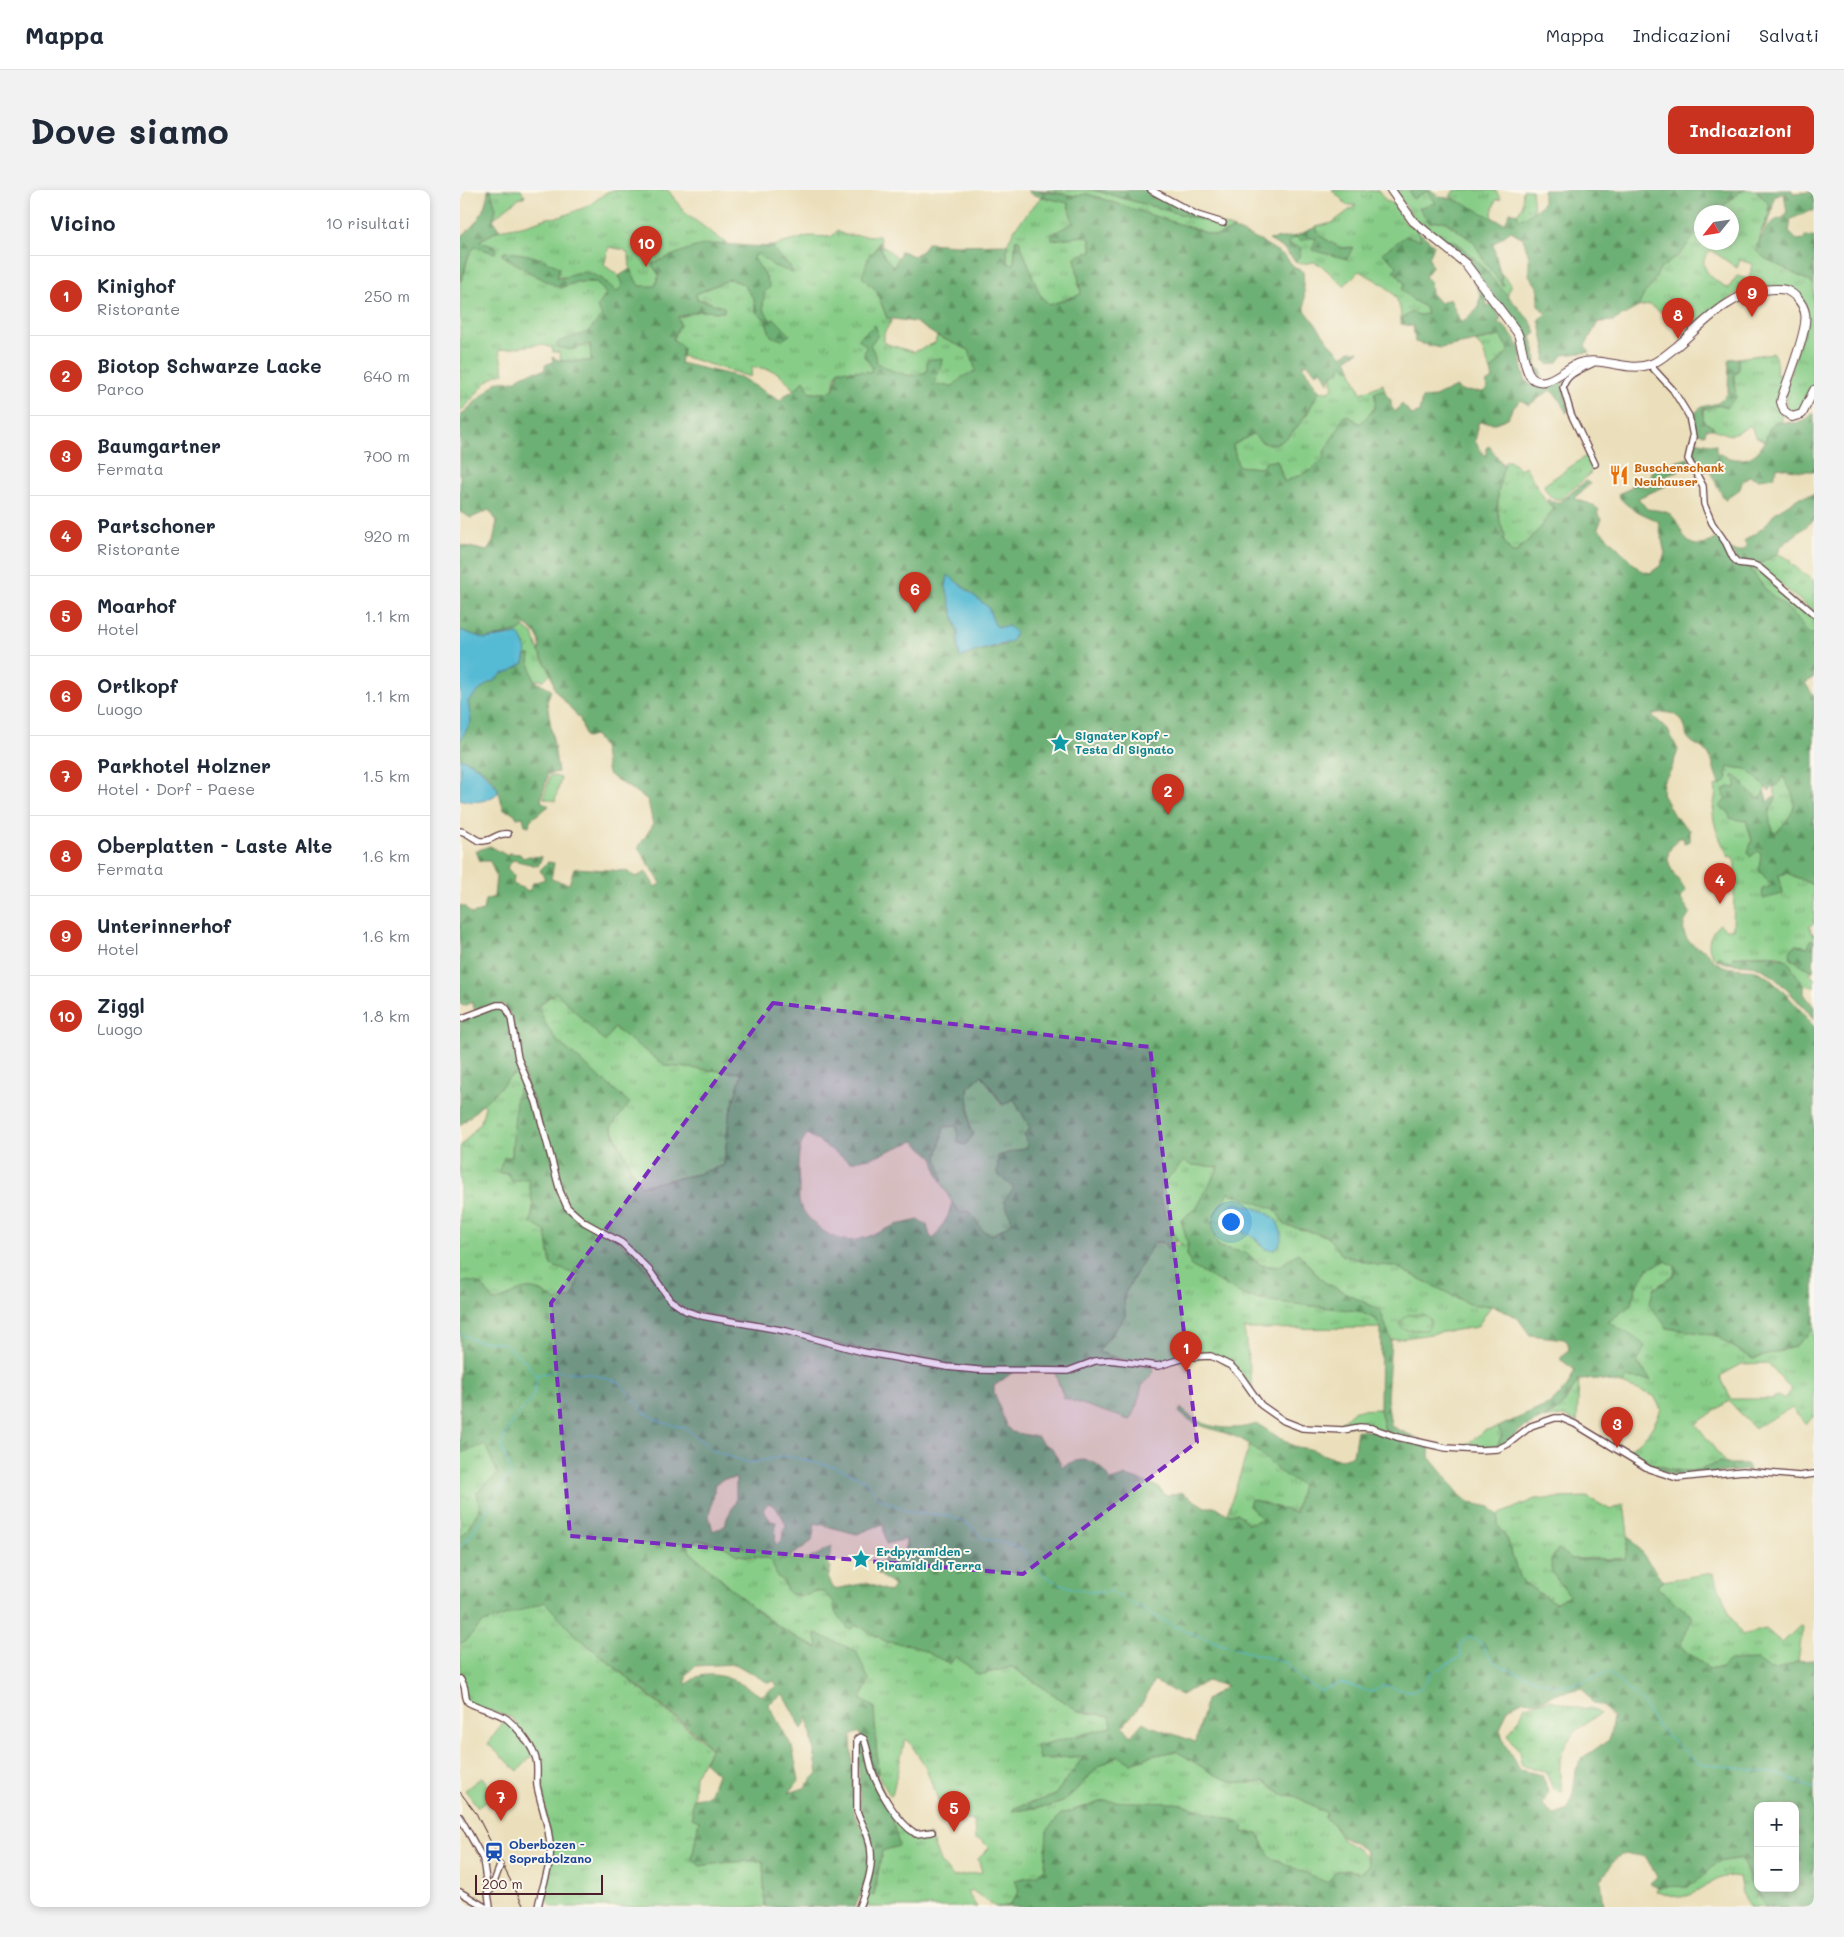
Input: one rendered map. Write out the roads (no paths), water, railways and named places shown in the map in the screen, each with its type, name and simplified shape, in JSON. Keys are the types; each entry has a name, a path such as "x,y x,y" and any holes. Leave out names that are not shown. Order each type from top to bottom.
{"main road":[{"path":"1391,190 1413,221 1450,250 1478,278 1522,340 1526,370 1535,381 1546,381 1576,364 1596,361 1640,367 1650,365 1665,356 1734,299 1758,290 1775,288 1784,290 1798,299 1806,314 1804,330 1782,397 1781,402 1784,411 1792,417 1802,414 1814,390"}],"street":[{"path":"1151,190 1197,215 1223,223"},
{"path":"1595,464 1571,414 1563,387 1572,374 1596,361"},
{"path":"1650,365 1673,390 1689,416 1693,438 1688,459 1703,486 1703,496 1709,518 1733,558 1738,563 1760,568 1814,614"},
{"path":"460,831 466,832 478,841 484,841 502,833 508,834"},
{"path":"460,1019 497,1005 502,1005 507,1009 511,1018 518,1058 536,1102 560,1191 568,1207 584,1222 622,1243 650,1271 670,1300 686,1311 702,1316 786,1331 863,1352 947,1367 978,1370 1068,1371 1095,1362 1109,1360 1158,1366 1188,1357 1211,1356 1232,1366 1254,1397 1267,1410 1284,1421 1302,1428 1343,1430 1360,1427 1372,1428 1397,1437 1446,1448 1480,1450 1498,1448 1508,1444 1532,1426 1555,1418 1561,1418 1575,1424 1649,1469 1677,1478 1743,1471 1799,1476 1814,1474"},
{"path":"460,1679 465,1686 468,1702 506,1718 523,1736 535,1756 537,1784 548,1826 550,1850 548,1869 538,1907"},
{"path":"859,1907 872,1865 868,1835 857,1811 857,1740 860,1737 864,1740 873,1772 894,1812 907,1828 916,1834 932,1832"},
{"path":"460,1817 483,1859 490,1907"},
{"path":"489,1891 500,1866"},
{"path":"460,1892 485,1907"}],"water":[{"path":"948,575 988,607 995,625 999,627 1009,626 1016,633 1011,642 974,652 960,658 958,633 946,587"},
{"path":"460,630 485,639 518,634 523,640 526,651 524,663 488,683 468,701 471,722 460,741"},
{"path":"460,758 482,770 498,789 498,793 480,801 460,799"},
{"path":"1235,1203 1263,1211 1275,1219 1281,1233 1278,1247 1274,1250 1265,1249 1257,1240 1231,1224 1226,1214 1227,1208"}],"waterway":[{"path":"460,1334 477,1341 503,1343 524,1360 536,1375 557,1371 591,1374 619,1382 644,1412 661,1422 685,1428 714,1451 749,1463 786,1456 835,1467 865,1480 877,1497 908,1511 948,1516 969,1524 983,1539 1002,1542 1020,1549 1047,1577 1064,1585 1093,1592 1110,1591 1186,1631 1223,1645 1287,1663 1298,1678 1320,1691 1341,1683 1370,1692 1384,1685 1406,1691 1417,1690 1425,1684 1431,1673 1462,1655 1459,1645 1469,1637 1481,1643 1486,1653 1504,1668 1559,1687 1578,1683 1608,1672 1643,1703 1657,1726 1687,1754 1700,1763 1777,1774 1814,1789"},
{"path":"460,1546 471,1535 511,1472 501,1446 511,1424 532,1398 535,1392 536,1376"}],"railway":[{"path":"460,1792 476,1813 524,1907"}],"place":[{"name":"Ziggl","path":"646,267"},
{"name":"Unterinnerhof","path":"1752,317"},
{"name":"Oberplatten - Laste Alte","path":"1678,339"},
{"name":"Buschenschank Neuhauser","path":"1619,475"},
{"name":"Ortlkopf","path":"915,613"},
{"name":"Signater Kopf - Testa di Signato","path":"1060,743"},
{"name":"Biotop Schwarze Lacke","path":"1168,815"},
{"name":"Partschoner","path":"1720,904"},
{"name":"Kinighof","path":"1186,1372"},
{"name":"Baumgartner","path":"1617,1448"},
{"name":"Erdpyramiden - Piramidi di Terra","path":"861,1559"},
{"name":"Parkhotel Holzner","path":"501,1821"},
{"name":"Moarhof","path":"954,1832"},
{"name":"Oberbozen - Soprabolzano","path":"494,1852"}]}
